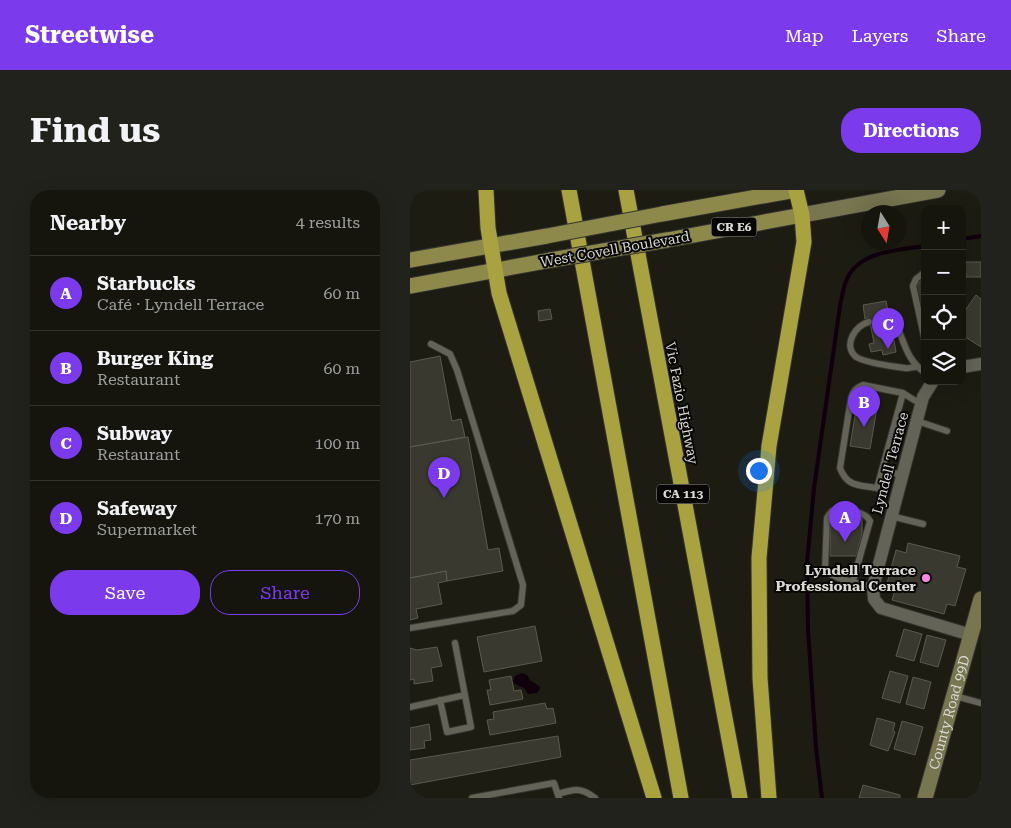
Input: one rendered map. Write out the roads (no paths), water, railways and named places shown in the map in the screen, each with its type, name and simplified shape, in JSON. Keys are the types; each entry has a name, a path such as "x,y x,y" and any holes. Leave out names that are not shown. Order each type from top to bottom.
{"highway":[{"path":"486,190 487,224 499,293 654,798"},
{"path":"569,190 681,798"},
{"name":"Vic Fazio Highway","path":"626,190 740,798"},
{"path":"769,798 760,678 759,558 769,446 804,242 802,215 797,190"}],"main road":[{"name":"West Covell Boulevard","path":"410,260 797,190"},
{"name":"West Covell Boulevard","path":"410,286 802,215"}],"street":[{"name":"West Covell Boulevard","path":"802,215 938,190"},
{"path":"966,366 981,364"},
{"name":"Lyndell Terrace","path":"872,587 916,421 923,397 930,385"},
{"path":"872,587 874,599 881,608 971,635"},
{"name":"County Road 99D","path":"925,798 981,599"}],"lane":[{"path":"921,275 916,279 913,286 925,340"},
{"path":"886,318 893,319 899,329 906,352 916,367 921,370"},
{"path":"869,322 854,332 851,340 851,349 855,356 862,360 906,369 916,367"},
{"path":"410,628 513,610 521,604 523,585 457,370 450,354 431,344"},
{"path":"903,393 877,488 851,484 840,468 852,393 863,385 903,393 922,402"},
{"path":"916,421 947,431"},
{"path":"882,470 902,475"},
{"path":"853,581 870,521 862,513 838,510 831,512 827,518 825,570 831,575 872,587"},
{"path":"892,516 923,524"},
{"path":"440,700 446,732 471,727 455,643"},
{"path":"410,707 465,696"},
{"path":"954,696 981,703"},
{"path":"472,798 554,782 558,796 575,789 586,792 595,798"}],"waterway":[{"path":"966,238 981,236"},
{"path":"822,798 816,748 808,629 807,563 814,488 840,306 847,279 861,263 870,257 921,247"}],"place":[{"name":"Subway","path":"888,349"},
{"name":"Burger King","path":"864,427"},
{"name":"Safeway","path":"444,498"},
{"name":"Starbucks","path":"845,542"},
{"name":"Lyndell Terrace Professional Center","path":"926,578"}]}
